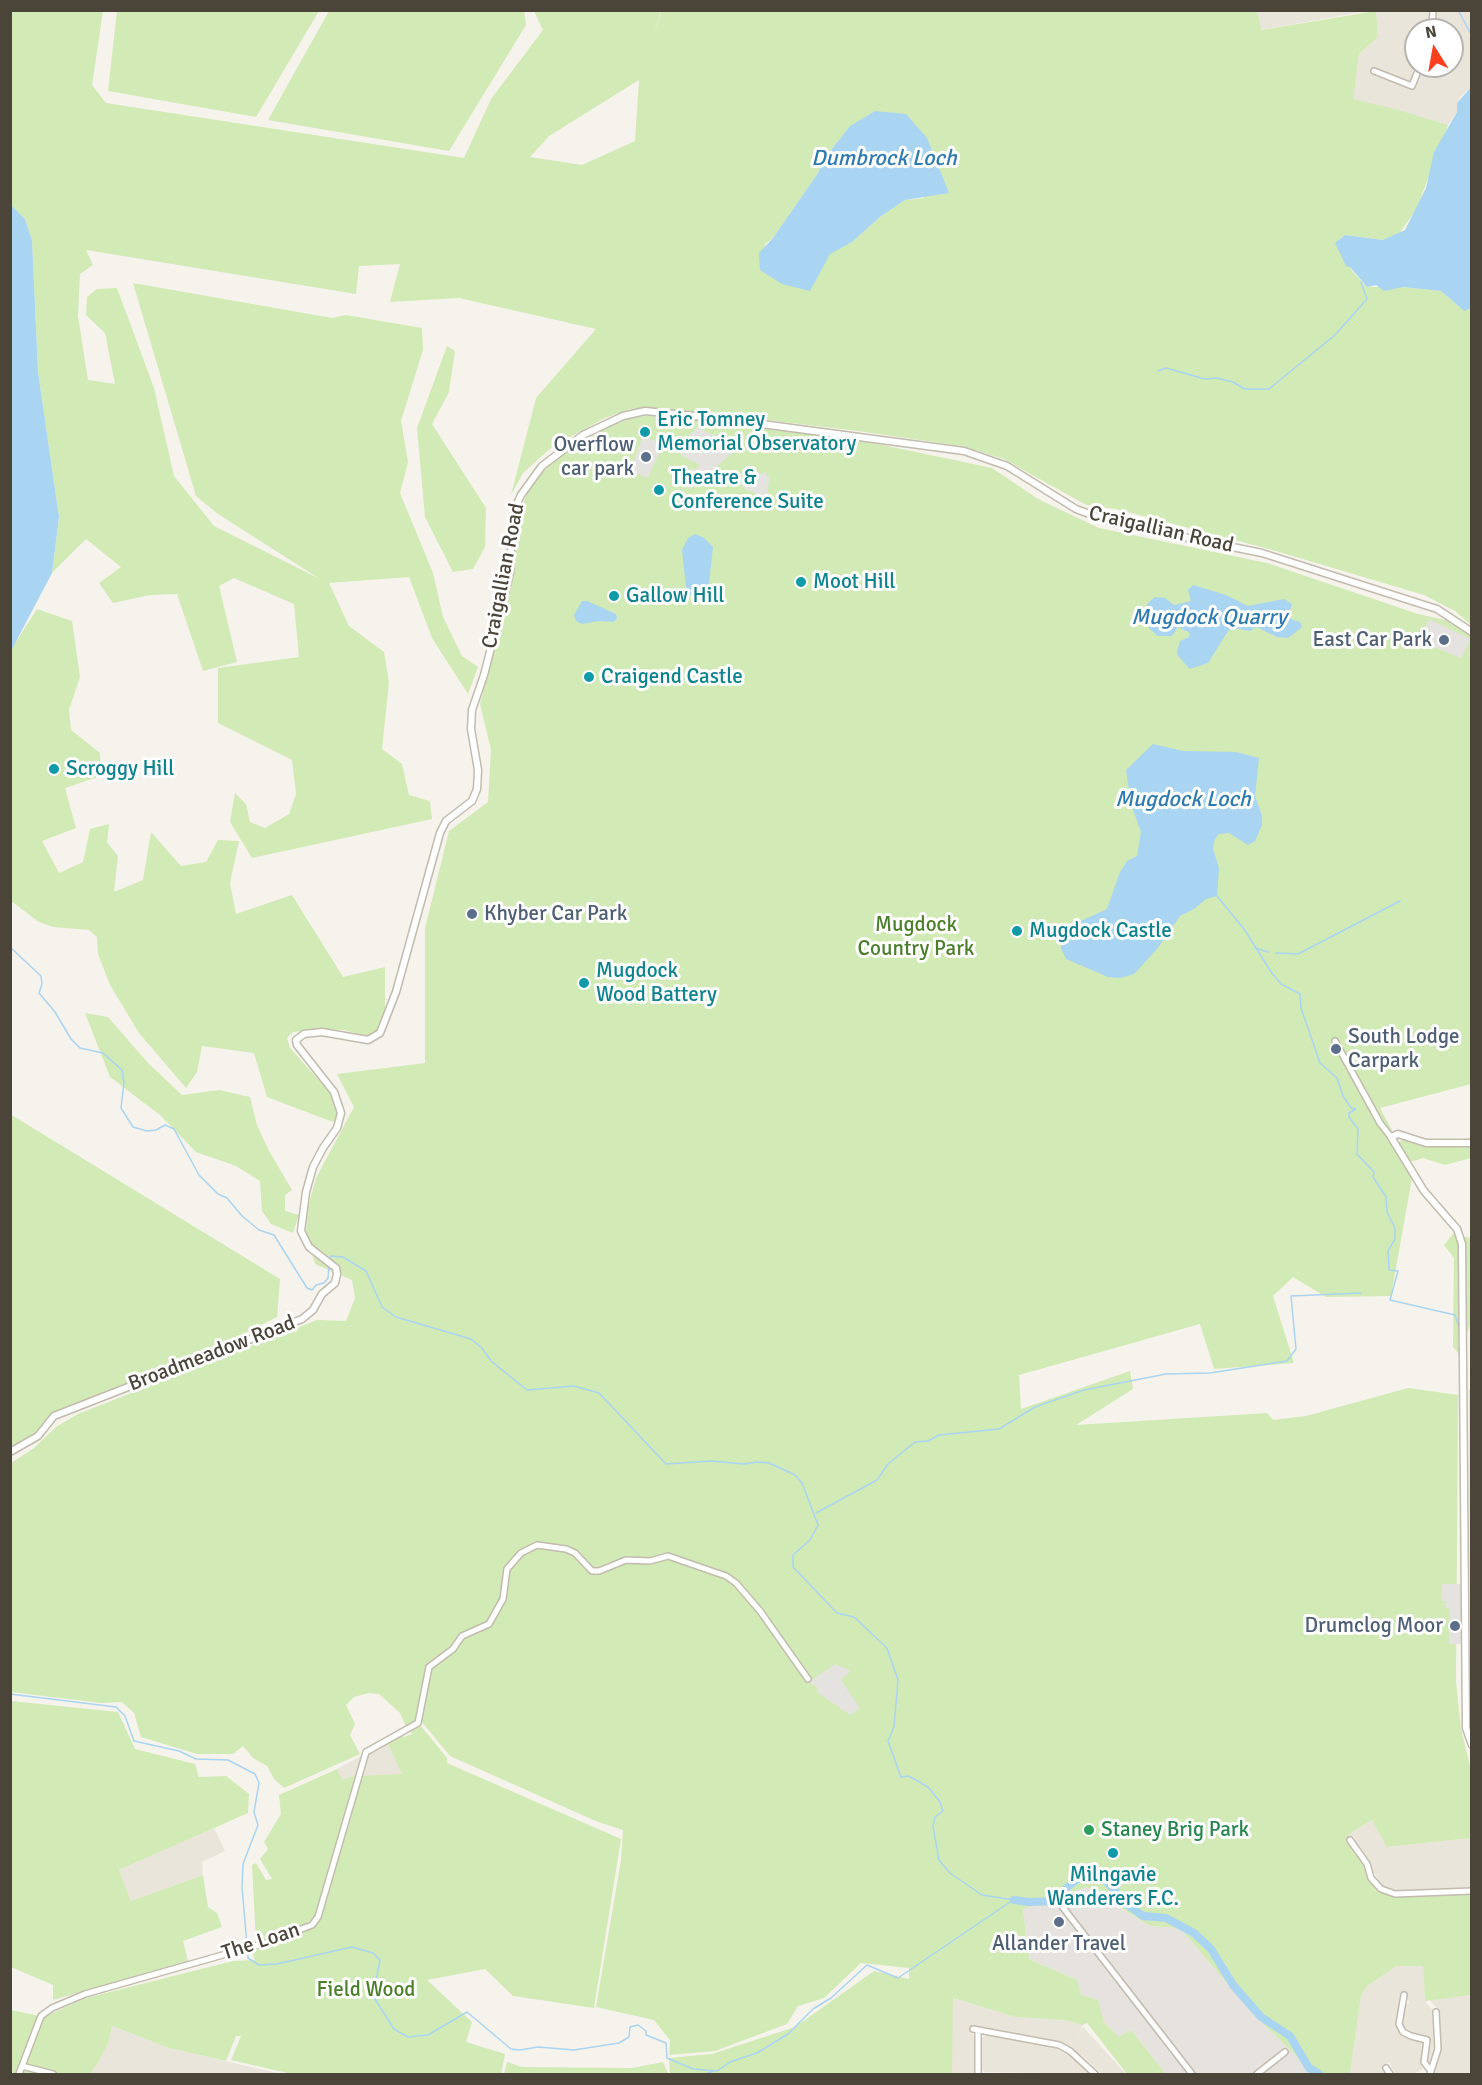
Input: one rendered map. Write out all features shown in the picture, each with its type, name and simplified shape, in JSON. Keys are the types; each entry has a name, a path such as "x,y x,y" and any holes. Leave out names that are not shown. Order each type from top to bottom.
{"street":[{"path":"1374,71 1413,86 1416,78"},
{"name":"Craigallian Road","path":"430,865 446,821 472,801 477,789 478,770 471,729 472,710 484,675 510,573 512,522 521,495 542,466 569,444 606,423 635,412 702,416 964,451 1007,466 1076,509 1114,523 1273,557 1437,609 1472,632"},
{"name":"Broadmeadow Road","path":"10,1452 38,1436 54,1416 302,1319 313,1310 322,1294 335,1283 338,1274 334,1266 324,1261 302,1236 304,1205 314,1167 336,1128 341,1113 334,1092 297,1045 296,1040 299,1036 330,1032 368,1040 380,1033 396,992 430,865"},
{"path":"1335,1041 1424,1191 1457,1229 1462,1244 1466,1728 1472,1745"},
{"path":"1391,1137 1398,1134 1426,1143 1472,1143"},
{"name":"The Loan","path":"19,2074 41,2016 52,2008 85,1994 248,1948 294,1934 312,1925 318,1917 366,1752 418,1723 429,1667 453,1649 462,1636 489,1624 503,1599 507,1569 521,1553 537,1545 566,1549 575,1553 592,1571 599,1571 626,1560 650,1561 668,1556 726,1576 736,1583 760,1611 807,1678"},
{"path":"1350,1840 1366,1864 1371,1878 1381,1889 1395,1894 1472,1891"},
{"path":"1061,1905 1192,2074"},
{"path":"1404,1995 1399,2024 1403,2032 1427,2040 1424,2062 1429,2071"},
{"path":"1422,2074 1429,2071 1438,2049 1436,2012"},
{"path":"978,2074 976,2029 1059,2045 1070,2051 1095,2074"},
{"path":"1257,2074 1285,2052"},
{"path":"22,2066 53,2074"},
{"path":"1386,2068 1390,2074"}],"shaded area":[{"path":"1257,10 1368,11 1260,30"},
{"path":"1376,11 1471,11 1471,87 1460,97 1457,112 1448,125 1399,110 1352,100 1359,54 1378,37"},
{"path":"697,427 715,436 721,434 729,440 737,436 745,442 690,489 681,482 692,468 695,470 700,465 681,455 680,447"},
{"name":"Overflow car park","path":"643,436 663,444 648,478 630,471"},
{"path":"767,472 766,476 770,477 766,498 743,488 740,479"},
{"name":"East Car Park","path":"1429,619 1470,639 1461,658 1418,641"},
{"name":"Drumclog Moor","path":"1442,1584 1462,1584 1461,1644 1449,1644 1450,1609 1446,1608 1446,1601 1441,1601"},
{"path":"835,1664 851,1671 841,1680 860,1708 850,1715 817,1692 817,1687 809,1682"},
{"path":"387,1742 403,1775 343,1780 337,1769"},
{"path":"1372,1820 1388,1847 1471,1838 1471,1888 1404,1891 1385,1889 1348,1835"},
{"path":"214,1828 225,1851 202,1862 203,1875 131,1901 119,1870"},
{"path":"1087,1887 1150,1926 1180,1928 1255,2016 1315,2074 1166,2074 1131,2030 1119,2038 1104,2022 1098,2000 1081,1995 1077,1980 1029,1959 1023,1908"},
{"path":"1397,1966 1423,1966 1425,2001 1434,2012 1433,2038 1436,2047 1430,2068 1425,2062 1428,2056 1427,2037 1403,2029 1401,2020 1404,2005 1410,2003 1403,1992 1400,1992 1401,2033 1425,2042 1425,2054 1421,2063 1423,2069 1414,2074 1395,2074 1389,2062 1382,2067 1387,2074 1350,2074 1361,1996 1367,1986"},
{"path":"1471,1995 1471,2074 1434,2074 1440,2050 1438,2010 1430,2000"},
{"path":"952,1998 1015,2017 1061,2020 1083,2025 1077,2037 1083,2027 1126,2074 1102,2074 1083,2056 1059,2042 973,2026 971,2033 974,2035 975,2074 952,2074"},
{"path":"1146,2019 1182,2067 1177,2072 1140,2023"},
{"path":"112,2026 169,2048 281,2074 89,2074 97,2065 109,2042"},
{"path":"986,2035 1055,2048 1076,2059 1093,2074 984,2072 981,2068 981,2039"}],"green space":[{"path":"117,10 319,11 256,117 108,91"},
{"path":"662,10 1257,10 1261,30 1376,11 1378,37 1359,54 1353,99 1448,125 1416,210 1398,235 1383,240 1345,235 1335,243 1353,272 1367,287 1403,287 1441,291 1464,311 1471,300 1471,625 1455,611 1424,595 1269,549 1116,509 1086,505 1004,459 961,446 858,431 725,415 644,408 630,409 605,418 553,446 523,473 511,495 536,398 596,329 459,298 390,302 400,264 359,266 356,294 86,250 93,265 80,274 78,316 88,380 115,384 105,333 86,315 87,297 97,289 117,288 154,388 174,476 214,526 320,579 218,514 196,496 133,283 332,318 346,315 422,328 423,350 401,421 408,462 400,493 433,573 443,617 462,656 478,667 468,694 432,638 409,577 329,583 349,626 384,652 389,682 382,749 402,764 409,795 430,801 432,819 252,858 230,822 235,793 246,804 250,822 265,828 289,814 296,794 292,760 218,723 218,668 299,657 294,604 234,578 219,586 237,662 203,671 177,594 150,595 113,603 99,583 121,567 86,539 52,573 59,517 38,372 32,240 25,219 11,205 10,11 103,11 92,85 106,103 464,158 491,99 543,30 534,11 661,11 653,38","holes":["639,80 635,141 582,165 530,157 549,136","875,111 924,198 905,200 880,217 852,242 830,253 764,245 773,238 831,150 850,126"]},
{"path":"329,11 524,11 526,25 449,151 268,120"},
{"path":"447,346 455,351 449,392 432,424 486,508 485,547 473,569 453,572 425,517 417,428"},
{"name":"Mugdock Country Park","path":"648,416 734,423 873,443 992,468 1038,499 1099,528 1267,563 1418,614 1445,620 1459,626 1471,636 1471,1084 1380,1108 1392,1130 1386,1135 1412,1178 1391,1296 1326,1297 1293,1277 1273,1296 1294,1363 1214,1369 1200,1324 1019,1375 1021,1409 1130,1371 1133,1389 1076,1425 1267,1413 1273,1420 1306,1416 1408,1388 1458,1395 1456,1682 1461,1729 1471,1770 1471,1838 1387,1847 1372,1820 1348,1835 1366,1858 1375,1889 1394,1897 1471,1893 1471,1995 1425,2001 1423,1966 1397,1966 1367,1986 1361,1996 1350,2074 1315,2074 1255,2016 1180,1928 1150,1926 1087,1887 1023,1909 1029,1959 1077,1980 1081,1995 1098,2000 1104,2022 1119,2037 1131,2030 1166,2074 1127,2074 1087,2023 1083,2025 1062,2020 1015,2017 953,1998 952,2074 670,2074 669,2058 712,2054 795,2027 874,1971 909,1979 909,1968 861,1963 824,1998 798,2006 787,2024 715,2051 669,2055 670,2040 654,2020 596,2007 621,1860 623,1830 598,1822 450,1756 421,1721 426,1682 432,1664 454,1653 458,1643 454,1641 452,1647 427,1663 415,1722 406,1727 400,1713 379,1694 369,1693 354,1697 346,1705 355,1724 350,1735 360,1754 284,1788 274,1779 267,1766 253,1758 243,1746 233,1754 197,1754 141,1737 134,1713 122,1702 101,1703 11,1692 11,1463 34,1448 56,1427 78,1414 317,1320 346,1321 355,1298 352,1280 315,1264 306,1231 308,1207 316,1178 354,1107 337,1074 425,1063 425,928 449,831 488,802 491,750 480,704 512,573 519,514 530,486 556,458 608,427 634,417"},
{"path":"37,609 72,621 80,677 69,710 71,730 100,753 101,776 65,788 76,828 42,841 59,873 83,862 90,829 109,824 107,842 118,856 114,892 143,880 151,832 181,866 206,862 218,840 239,841 230,883 236,914 292,895 343,977 385,967 385,1020 378,1034 371,1038 344,1030 316,1029 293,1032 287,1038 290,1048 333,1096 337,1115 333,1122 267,1097 254,1053 202,1046 197,1072 186,1088 139,1033 110,985 98,954 97,937 89,930 53,927 39,922 11,901 10,651"},
{"path":"85,1013 108,1017 148,1063 182,1095 219,1090 250,1097 257,1125 292,1190 285,1195 285,1211 299,1215 293,1233 271,1224 262,1211 260,1181 236,1166 196,1152 160,1115 110,1077"},
{"path":"10,1114 280,1279 277,1317 147,1378 53,1414 34,1433 11,1450"},
{"path":"1404,1139 1422,1146 1471,1145 1471,1158 1445,1165 1423,1158 1410,1162 1397,1143"},
{"path":"1453,1234 1471,1238 1471,1323 1459,1354 1453,1347 1454,1258 1444,1245"},
{"path":"1469,1390 1471,1390 1471,1731 1470,1724"},
{"path":"11,1701 118,1712 135,1749 195,1764 199,1777 226,1776 249,1794 248,1813 119,1870 131,1901 203,1875 208,1907 217,1913 222,1927 183,1941 188,1961 53,2000 53,1985 11,1967"},
{"name":"Field Wood","path":"421,1726 447,1758 447,1763 621,1839 594,2008 513,1996 485,1969 427,1980 472,2022 466,2042 505,2054 501,2074 292,2074 231,2060 241,2036 236,2036 226,2061 169,2048 112,2026 109,2042 97,2065 89,2074 11,2074 11,2010 44,2017 86,1998 233,1961 255,1960 251,1950 307,1931 319,1922 362,1776 402,1774 387,1742 401,1735 404,1737 412,1734 411,1731"},
{"path":"337,1769 343,1780 358,1774 315,1917 295,1931 256,1942 252,1865 256,1863 266,1880 272,1879 260,1859 268,1849 264,1842 281,1814 279,1795"},
{"path":"507,2062 522,2067 632,2068 663,2062 668,2074 504,2074"}],"water":[{"path":"1471,87 1471,308 1464,311 1441,291 1403,287 1384,291 1376,285 1367,287 1350,267 1346,266 1335,243 1345,235 1383,240 1405,230 1426,188 1434,152 1457,112 1457,103"},
{"name":"Dumbrock Loch","path":"875,111 906,114 927,138 949,193 905,200 880,217 852,242 830,254 810,291 782,284 760,270 759,253 773,238 831,150 850,126"},
{"path":"11,205 25,219 32,240 38,372 59,517 52,573 11,651"},
{"path":"695,534 704,538 713,547 709,583 704,592 695,596 690,595 686,587 682,550 688,538"},
{"name":"Mugdock Quarry","path":"1193,585 1226,595 1248,606 1284,599 1292,604 1289,615 1291,619 1300,622 1302,627 1288,638 1277,637 1256,627 1250,631 1233,628 1228,631 1208,663 1190,669 1178,656 1177,651 1180,641 1189,637 1190,633 1178,627 1172,636 1158,636 1149,628 1146,615 1147,604 1155,597 1165,598 1174,605 1191,601 1188,590"},
{"path":"582,601 616,614 617,618 614,622 599,621 582,624 576,621 574,615"},
{"name":"Mugdock Loch","path":"1153,744 1183,751 1236,752 1259,758 1255,796 1262,816 1262,825 1255,841 1248,845 1229,833 1219,834 1213,848 1219,869 1217,896 1206,899 1194,909 1180,916 1157,949 1134,974 1120,978 1108,977 1066,959 1061,948 1066,930 1070,926 1107,909 1120,872 1127,861 1137,856 1141,832 1131,804 1126,770"}],"waterway":[{"path":"1458,10 1472,36"},
{"path":"1158,371 1166,368 1205,379 1217,378 1233,382 1245,389 1269,389 1335,335 1367,299 1361,282"},
{"path":"1217,896 1244,929 1281,984 1300,994 1301,1008 1320,1063 1337,1078 1343,1096 1351,1108 1356,1109 1349,1113 1349,1117 1358,1129 1357,1154 1374,1172 1373,1177 1386,1197 1387,1212 1395,1228 1395,1239 1388,1251 1389,1270 1398,1271 1390,1300 1455,1315 1460,1330"},
{"path":"1276,953 1298,954 1400,901"},
{"path":"10,947 41,976 42,984 39,993 55,1012 71,1039 80,1048 103,1053 122,1070 124,1083 121,1108 133,1127 147,1131 156,1130 165,1125 174,1129 199,1175 218,1194 227,1198 242,1216 259,1230 274,1235 307,1288 312,1290 316,1285 324,1283 328,1278 329,1265"},
{"path":"1255,948 1268,952"},
{"path":"330,1260 331,1256 343,1257 366,1271 382,1307 396,1317 471,1339 482,1348 491,1361 527,1390 574,1386 599,1393 666,1464 711,1461 744,1464 769,1463 795,1475 802,1483 818,1525 810,1540 793,1555 793,1567 837,1613 854,1617 887,1648 898,1680 894,1727 888,1741 901,1777 908,1776 929,1788 940,1802 943,1811 935,1817 933,1826 939,1860 950,1873 982,1895 1014,1900"},
{"path":"816,1513 877,1480 888,1464 915,1442 928,1441 939,1435 999,1429 1035,1407 1084,1390 1166,1374 1210,1373 1287,1361 1296,1349 1291,1296 1361,1293"},
{"path":"1462,1604 1463,1669"},
{"path":"10,1694 116,1707 125,1716 134,1741 179,1751 196,1759 228,1760 255,1774 259,1783 254,1812 258,1825 243,1864 242,1887 247,1945"},
{"path":"1014,1900 1061,1901 1065,1889 1080,1877 1093,1876 1105,1880 1129,1906 1143,1916 1166,1918 1194,1933 1211,1949 1233,1985 1261,2017 1290,2036 1309,2068 1319,2074"},
{"path":"248,1950 248,1958 259,1965 277,1964 352,1947 373,1953 380,1960 373,1996 394,2029 408,2037 428,2035 467,2012 511,2049 520,2050 538,2047 574,2050 619,2043 629,2037 630,2027 638,2025 646,2031 646,2035 666,2043 667,2058 693,2069 717,2071 730,2062 757,2053 788,2034 813,2009 831,1998 867,1965 898,1978 1013,1900"},
{"path":"706,2074 713,2071"}],"place":[{"name":"Eric Tomney Memorial Observatory","path":"645,432"},
{"name":"Overflow car park","path":"646,457"},
{"name":"Theatre & Conference Suite","path":"659,490"},
{"name":"Moot Hill","path":"801,582"},
{"name":"Gallow Hill","path":"614,596"},
{"name":"East Car Park","path":"1444,640"},
{"name":"Craigend Castle","path":"589,677"},
{"name":"Scroggy Hill","path":"54,769"},
{"name":"Khyber Car Park","path":"472,914"},
{"name":"Mugdock Castle","path":"1017,931"},
{"name":"Mugdock Wood Battery","path":"584,983"},
{"name":"South Lodge Carpark","path":"1336,1049"},
{"name":"Drumclog Moor","path":"1455,1626"},
{"name":"Staney Brig Park","path":"1089,1830"},
{"name":"Milngavie Wanderers F.C.","path":"1113,1853"},
{"name":"Allander Travel","path":"1059,1922"}]}
